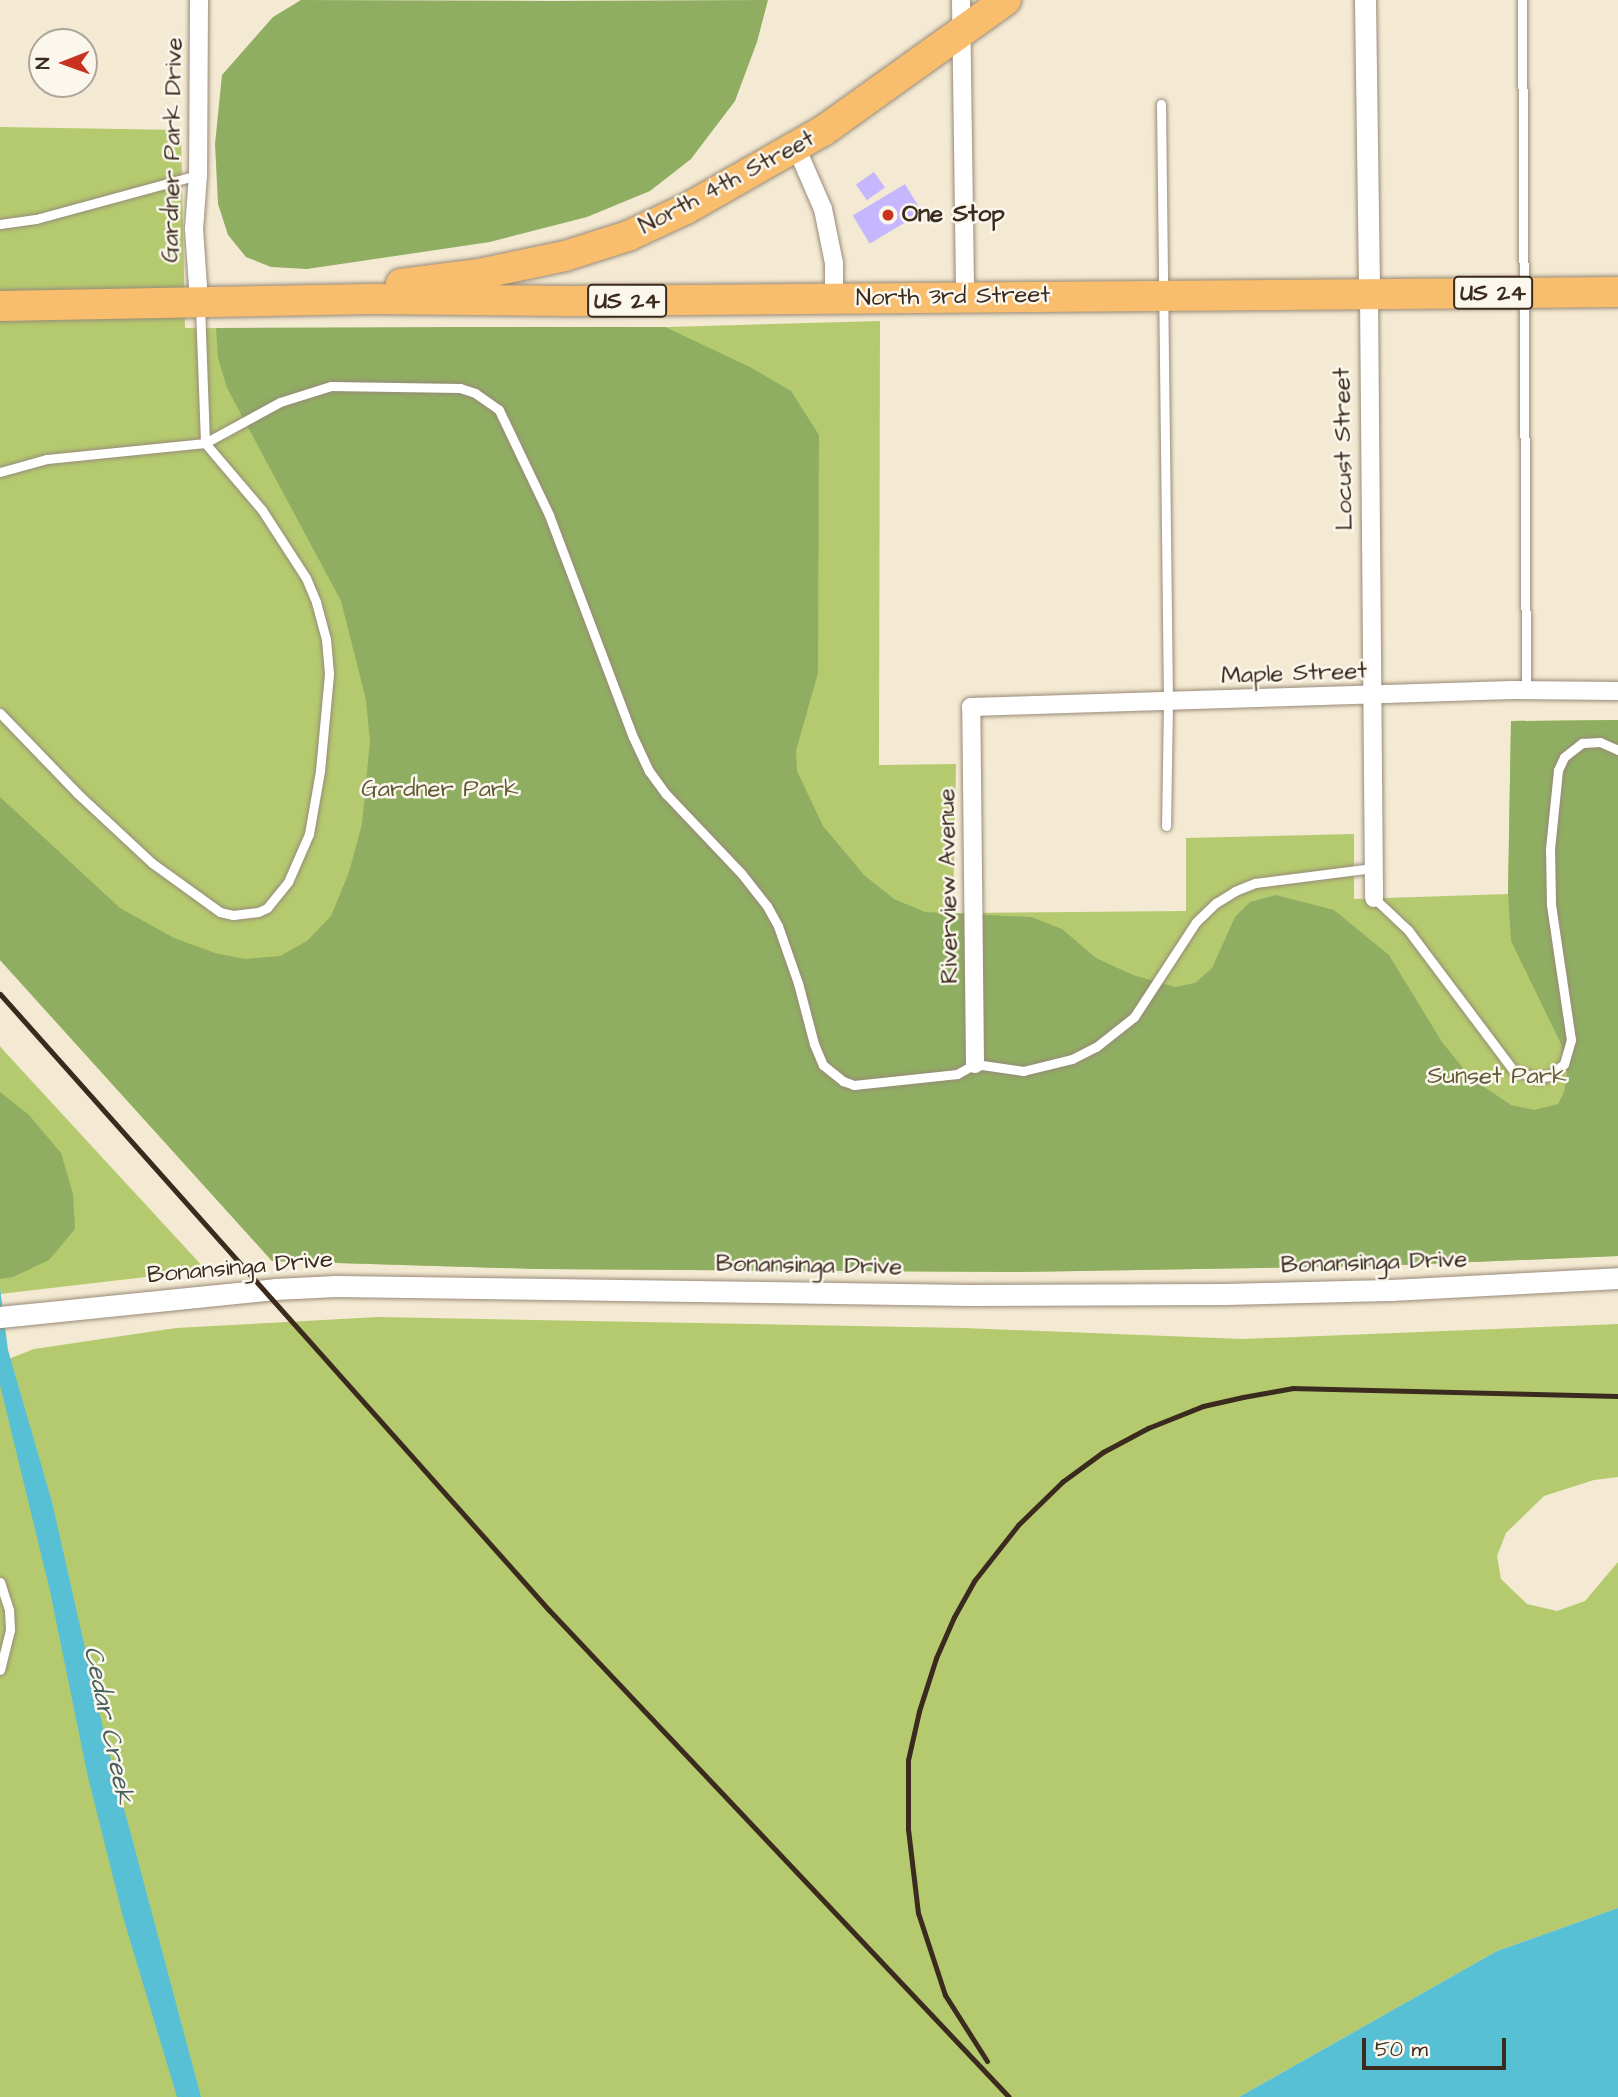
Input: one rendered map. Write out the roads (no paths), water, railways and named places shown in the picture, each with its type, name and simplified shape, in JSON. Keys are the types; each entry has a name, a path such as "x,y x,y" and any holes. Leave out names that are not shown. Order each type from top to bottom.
{"highway":[{"name":"North 4th Street","path":"288,300 479,274 565,256 628,236 686,209 823,131 962,14 1006,0"},
{"name":"North 3rd Street","path":"288,300 570,301 1618,292"},
{"name":"US 24","path":"0,306 288,300"}],"street":[{"name":"Gardner Park Drive","path":"199,0 198,175 194,229 200,300"},
{"name":"Locust Street","path":"1365,0 1374,898"},
{"path":"962,14 965,296"},
{"path":"796,147 823,209 834,263 834,298"},
{"name":"Maple Street","path":"971,707 1526,690 1618,691"},
{"name":"Riverview Avenue","path":"971,707 975,1063"},
{"name":"Bonansinga Drive","path":"0,1317 275,1289 336,1286 970,1295 1211,1294 1391,1290 1618,1278"}],"lane":[{"path":"1522,0 1526,690"},
{"path":"1161,104 1168,702 1166,826"},
{"path":"0,224 36,219 198,175"},
{"path":"0,713 77,793 180,886 220,912 233,915 258,912 276,898 299,861 309,834 327,708 329,674 326,639 306,578 262,510 205,443 200,300"},
{"path":"0,471 47,459 205,443 280,402 331,386 448,386 475,393 489,401 506,421 549,515 633,737 649,771 666,794 741,873 767,906 794,972 814,1045 823,1065 832,1074 854,1085 957,1074 975,1063 1023,1071 1052,1066 1096,1047 1134,1017 1196,922 1235,891 1255,883 1373,868"},
{"path":"1374,898 1408,930 1514,1070 1536,1078 1549,1076 1564,1064 1571,1040 1551,904 1550,849 1558,770 1564,757 1582,743 1600,741 1618,750"},
{"path":"0,1582 10,1630 0,1670"}],"water":[{"path":"0,1288 8,1350 52,1502 106,1741 201,2097 177,2097 123,1917 87,1773 50,1591 0,1385"},
{"path":"1618,1908 1618,2097 1239,2097 1497,1951"}],"railway":[{"path":"0,994 548,1609 1009,2097"},
{"path":"987,2061 945,1995 918,1913 908,1829 908,1760 919,1711 936,1658 954,1617 974,1581 1018,1525 1062,1482 1103,1452 1148,1428 1203,1406 1243,1397 1293,1388 1618,1396"}],"place":[{"name":"One Stop","path":"888,215"}],"park label":[{"name":"Gardner Park","path":"440,790"},
{"name":"Sunset Park","path":"1497,1077"}],"water label":[{"name":"Cedar Creek","path":"108,1725"}]}
